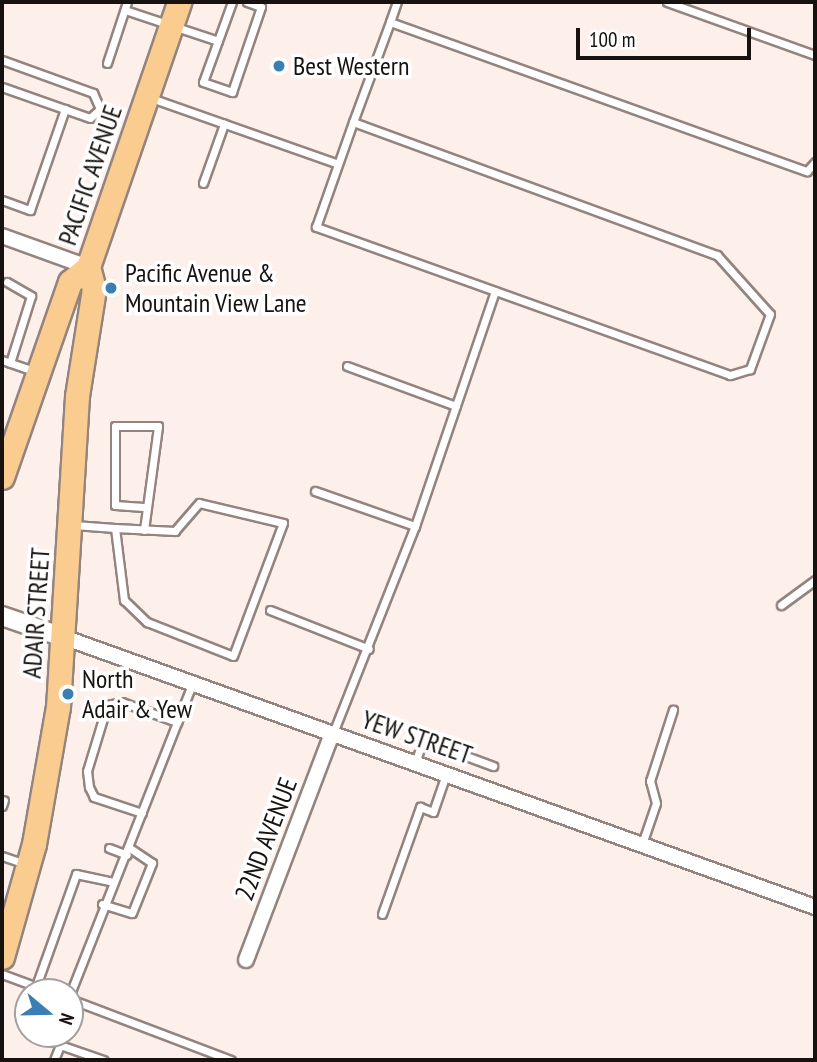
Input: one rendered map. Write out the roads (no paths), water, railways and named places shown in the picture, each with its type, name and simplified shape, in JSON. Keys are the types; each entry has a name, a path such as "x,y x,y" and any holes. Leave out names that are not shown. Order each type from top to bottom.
{"highway":[{"name":"PACIFIC AVENUE","path":"2,477 70,282 88,267 179,2"},
{"name":"ADAIR STREET","path":"2,957 29,865 50,764 63,637 77,396 94,289 88,267"}],"street":[{"path":"2,236 88,267"},
{"name":"YEW STREET","path":"2,615 815,907"},
{"name":"22ND AVENUE","path":"246,960 332,734"}],"lane":[{"path":"232,2 203,82 232,92 261,7 247,2"},
{"path":"353,122 717,255 770,314 741,376 316,227 353,122 397,2"},
{"path":"667,2 815,55"},
{"path":"107,63 126,6 171,26 218,41"},
{"path":"390,22 807,171 815,162"},
{"path":"2,60 100,100 94,118 2,87"},
{"path":"147,97 338,164"},
{"path":"2,200 30,210 65,109"},
{"path":"203,183 225,124"},
{"path":"7,282 31,296 6,362 38,373"},
{"path":"332,734 369,649 415,526 495,291"},
{"path":"347,366 456,406"},
{"path":"144,530 158,426 116,426 115,505 147,507"},
{"path":"315,491 415,526"},
{"path":"70,524 174,531 199,503 284,523 233,656 147,622 124,600 115,528"},
{"path":"781,605 815,580"},
{"path":"270,610 369,649"},
{"path":"77,978 102,904 128,851 192,684"},
{"path":"142,813 91,793 88,771 107,705 122,702 177,722"},
{"path":"642,844 656,803 650,781 673,710"},
{"path":"415,764 423,740 493,766"},
{"path":"382,914 420,807 433,812 446,775"},
{"path":"102,904 132,913 152,863 128,851 109,848"},
{"path":"2,856 29,865"},
{"path":"39,978 76,874 113,882"},
{"path":"84,1002 231,1060"},
{"path":"54,1060 60,1045 103,1060"}],"place":[{"name":"Best Western","path":"279,66"},
{"name":"Pacific Avenue & Mountain View Lane","path":"111,288"},
{"name":"North Adair & Yew","path":"68,694"}]}
